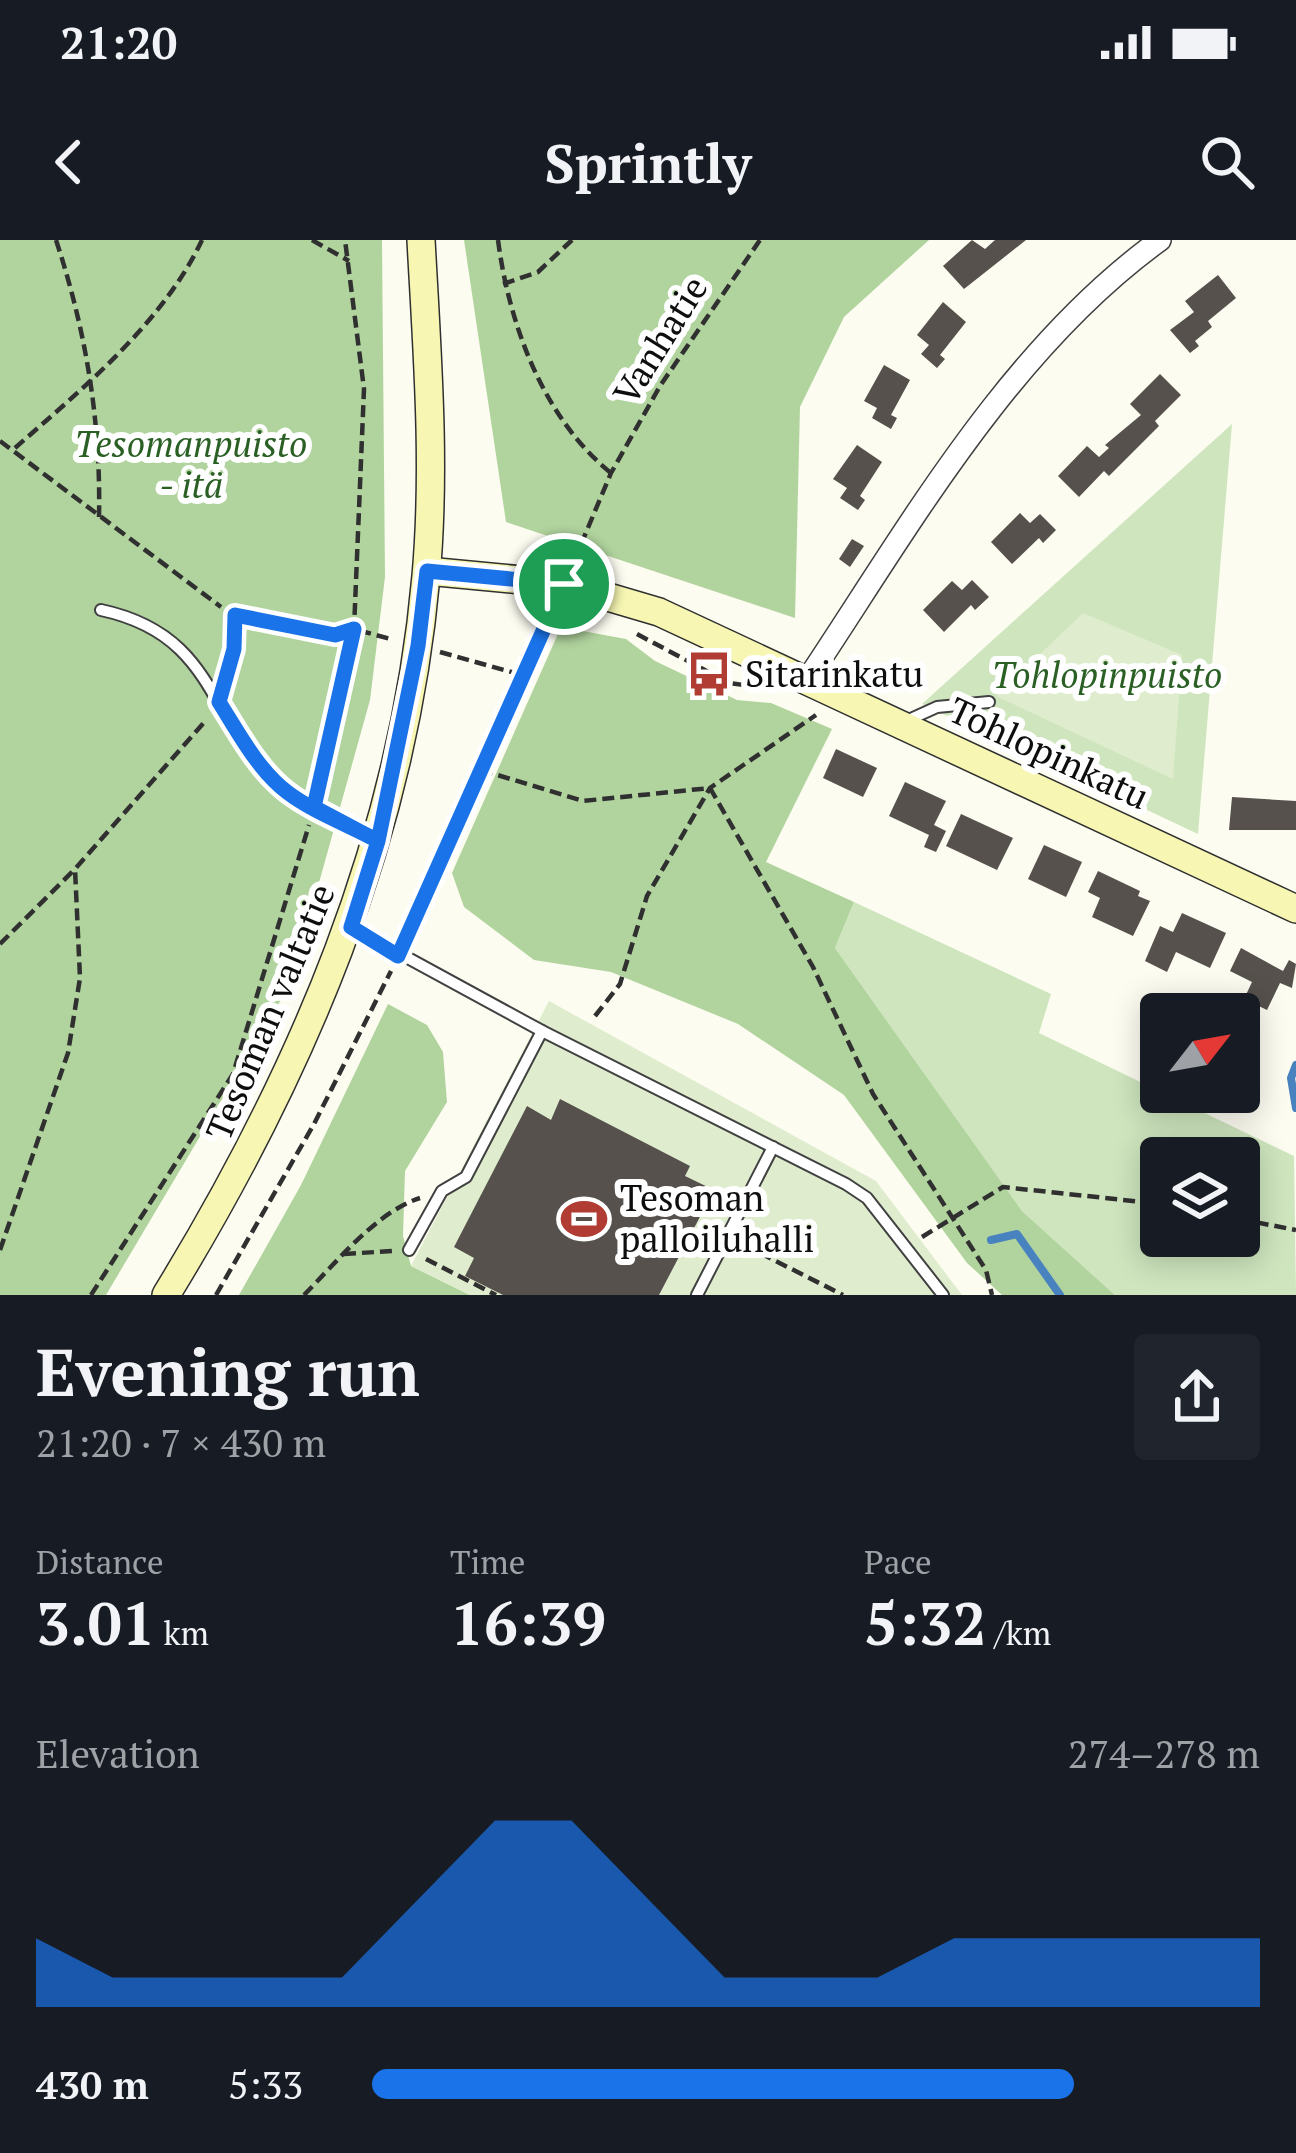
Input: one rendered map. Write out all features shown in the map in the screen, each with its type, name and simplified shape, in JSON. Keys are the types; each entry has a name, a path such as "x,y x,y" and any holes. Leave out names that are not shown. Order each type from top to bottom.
{"main road":[{"name":"Tesoman valtatie","path":"166,1295 255,1146 351,927 378,841 418,646 427,571 429,390 421,240"},
{"name":"Tohlopinkatu","path":"427,571 564,584 659,612 1296,909"}],"street":[{"path":"807,680 970,440 1079,313 1160,240"}],"lane":[{"path":"100,610 134,617 178,644 272,776 314,807 378,841"},
{"path":"219,702 234,649 235,615"},
{"path":"901,724 937,707 989,702"},
{"path":"351,927 398,956 867,1198 943,1295"},
{"path":"409,1250 442,1191 466,1177 542,1031"},
{"path":"698,1295 772,1147"}],"path":[{"path":"56,240 80,312 91,381 100,462 99,519"},
{"path":"14,449 91,381 178,283 202,240"},
{"path":"312,240 349,261"},
{"path":"91,1295 232,1074 314,807 354,629 364,389 345,240"},
{"path":"498,240 503,284 537,375 588,454 611,473"},
{"path":"503,284 538,272 572,240"},
{"name":"Vanhatie","path":"216,1295 314,1124 398,956 611,473 660,386 760,240"},
{"path":"0,442 235,615 335,635 354,629"},
{"path":"595,1016 620,984 647,896 710,788 820,712"},
{"path":"0,944 75,869 198,732"},
{"path":"481,770 583,801 710,788"},
{"path":"710,788 813,967 873,1094 986,1270 992,1295"},
{"path":"0,1250 68,1053 80,978 75,869"},
{"path":"907,1247 1003,1187 1140,1202"},
{"path":"304,1295 406,1202 442,1191"},
{"path":"1260,1224 1296,1230"},
{"path":"728,1237 843,1295"},
{"path":"344,1254 409,1250 496,1295"}],"green space":[{"name":"Tesomanpuisto - itä","path":"0,240 382,240 385,577 370,700 291,983 106,1295 0,1295"},
{"path":"464,240 929,240 844,317 800,407 795,618 506,522"},
{"name":"Tohlopinpuisto","path":"1232,424 1198,834 922,704"},
{"path":"1083,613 1182,655 1173,779 996,696"},
{"path":"561,627 626,639 655,661 737,700 771,703 832,729 766,862 854,902 835,948 1022,1211 1115,1295 1002,1295 967,1263 844,1095 738,1024 611,972 534,960 464,907 452,873"},
{"path":"854,902 1051,994 1039,1033 1140,1082 1140,1113 1205,1113 1255,1137 1140,1137 1140,1257 1260,1257 1260,1140 1294,1156 1296,1295 1115,1295 1022,1211 835,948"},
{"path":"549,1001 876,1181 962,1295 470,1295 411,1266"},
{"path":"388,1004 427,1025 443,1052 447,1102 405,1171 403,1236 411,1266 470,1295 239,1295 301,1185"}],"building":[{"path":"972,240 985,249 995,240 1026,240 964,289 943,266"},
{"path":"1218,275 1236,298 1208,321 1212,327 1195,341 1199,346 1190,353 1170,330 1194,312 1185,301"},
{"path":"943,302 966,322 940,355 945,359 937,368 921,354 929,345 917,335"},
{"path":"884,365 910,380 891,415 897,418 891,429 872,418 877,408 864,401"},
{"path":"1160,374 1181,395 1155,421 1159,426 1109,476 1104,471 1079,497 1058,476 1087,446 1099,457 1109,448 1105,445 1141,415 1130,404"},
{"path":"857,445 882,462 860,496 865,500 858,510 840,498 847,488 833,479"},
{"path":"1020,513 1030,523 1040,514 1056,530 1043,543 1039,538 1012,564 991,542"},
{"path":"852,539 864,546 850,567 839,559"},
{"path":"972,580 989,597 975,610 971,605 944,632 923,610 952,581 962,590"},
{"path":"836,749 877,768 863,797 823,778"},
{"path":"905,782 946,801 934,825 946,831 936,852 924,847 929,835 889,816"},
{"path":"1232,797 1296,801 1296,830 1229,830"},
{"path":"961,814 1013,838 997,870 946,846"},
{"path":"1044,845 1082,862 1066,897 1028,879"},
{"path":"1098,871 1140,891 1138,896 1150,901 1133,936 1092,917 1100,898 1088,892"},
{"path":"1182,913 1226,933 1210,968 1176,952 1167,972 1145,961 1160,926 1173,932"},
{"path":"1241,948 1283,971 1289,960 1296,964 1292,988 1280,983 1267,1010 1260,1007 1260,993 1247,993 1252,982 1230,971"},
{"name":"Tesoman palloiluhalli","path":"560,1099 690,1166 685,1176 714,1190 659,1295 503,1295 465,1276 474,1258 454,1247 527,1106 551,1120"}],"waterway":[{"path":"1296,1065 1291,1078 1296,1108"},
{"path":"991,1240 1017,1234 1060,1295"}],"place":[{"name":"Sitarinkatu","path":"709,674"},
{"name":"Tesoman palloiluhalli","path":"584,1219"}],"route":[{"path":"564,584 398,956 351,927 378,841 314,807 354,629 335,635 235,615 234,649 219,702 286,791 314,807 378,841 418,646 427,571 564,584"}]}
